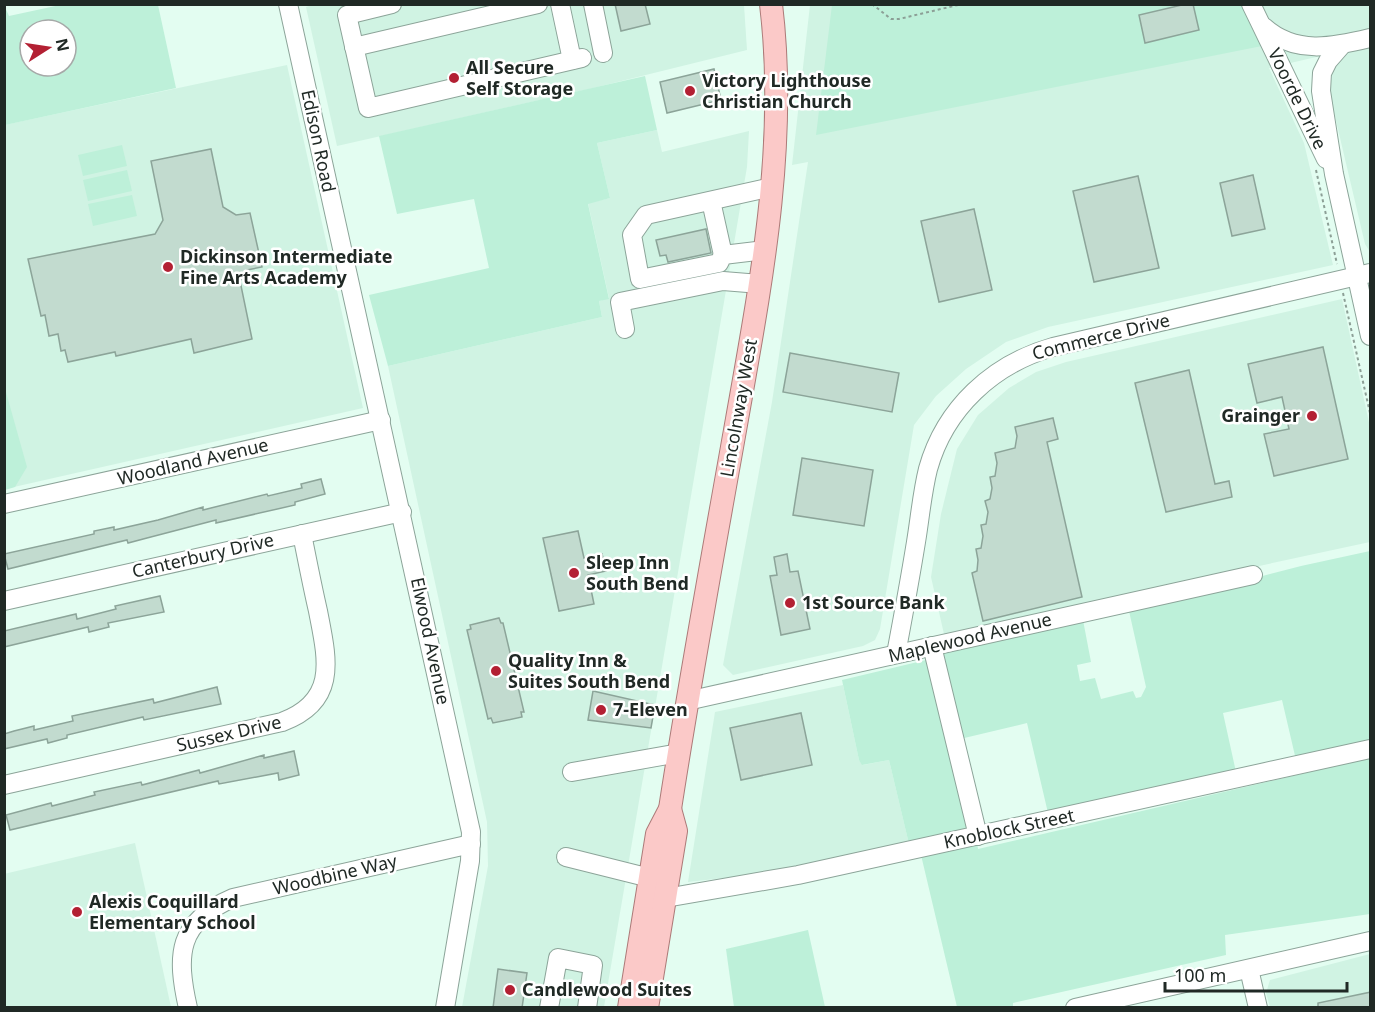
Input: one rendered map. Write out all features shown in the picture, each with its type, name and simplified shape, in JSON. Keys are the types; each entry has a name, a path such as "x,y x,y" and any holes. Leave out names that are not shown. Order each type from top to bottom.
{"main road":[{"name":"Lincolnway West","path":"647,1008 656,900 650,878 657,834 670,809 765,250 772,188 776,106 771,4"},
{"name":"Lincolnway West","path":"629,1008 676,831 670,809"}],"street":[{"name":"Edison Road","path":"288,4 348,277"},
{"path":"392,4 347,15 368,108 577,59 560,4"},
{"path":"354,47 538,4"},
{"path":"593,4 603,53"},
{"name":"Voorde Drive","path":"1251,4 1334,174"},
{"path":"1261,24 1273,35 1304,47 1342,45 1371,38"},
{"name":"Voorde Drive","path":"1342,45 1328,61 1322,73 1321,91 1334,174 1364,275 1371,336"},
{"path":"711,201 723,255 719,263 640,279 632,235 646,215 711,201 772,188"},
{"path":"723,255 765,250"},
{"name":"Commerce Drive","path":"896,654 928,470 948,424 974,391 990,377 1030,353 1364,275"},
{"name":"Elwood Avenue","path":"348,277 460,773 471,844 445,1008"},
{"path":"625,329 620,302 723,280 760,284"},
{"name":"Woodland Avenue","path":"4,504 381,420"},
{"name":"Canterbury Drive","path":"4,601 402,512"},
{"name":"Sussex Drive","path":"4,784 282,722 303,712 321,691 327,662 302,534"},
{"name":"Maplewood Avenue","path":"687,701 1253,575"},
{"path":"932,646 978,836"},
{"name":"Knoblock Street","path":"656,900 798,875 1371,749"},
{"path":"572,772 679,753"},
{"name":"Woodbine Way","path":"188,1008 182,982 181,957 189,934 207,912 219,904 233,898 471,844"},
{"path":"566,857 650,878"},
{"path":"1075,1008 1371,940"},
{"path":"549,1008 558,958 593,966 586,1008"},
{"path":"1249,969 1258,1008"}],"path":[{"path":"872,4 891,19 962,4"},
{"path":"1344,296 1371,413"}],"shaded area":[{"name":"All Secure Self Storage","path":"315,4 744,5 747,50 589,89 337,146 306,7"},
{"path":"4,5 9,16 60,5 158,5 176,88 5,125"},
{"path":"810,5 1370,5 1370,252 1365,244 1329,91 1333,71 1341,58 1355,48 1269,68 1304,143 1333,265 1048,327 1006,342 966,369 936,396 914,425 880,629 875,640 863,646 733,675 723,665 772,402 808,162 792,165"},
{"path":"832,5 1253,5 1262,46 816,135"},
{"name":"Dickinson Intermediate Fine Arts Academy","path":"287,65 363,408 5,489 4,125"},
{"path":"645,76 657,130 597,143 610,198 588,204 609,299 599,301 602,317 388,366 369,295 489,268 474,199 397,214 379,136"},
{"path":"657,130 662,152 749,131 747,167 604,1007 462,1007 488,866 487,822 388,366 602,317 599,301 609,298 588,203 610,198 597,143"},
{"path":"122,145 127,166 83,176 78,155"},
{"path":"127,170 132,191 88,201 83,180"},
{"path":"132,195 137,216 93,226 88,204"},
{"path":"1342,299 1370,427 1370,542 944,634 931,577 941,514 957,449 978,415 1009,388 1036,372 1066,362"},
{"path":"4,385 27,467 15,487 5,490"},
{"path":"1370,551 1370,743 1296,760 1282,700 1223,713 1236,772 1048,813 1027,723 960,739 942,653 1083,620 1091,662 1077,665 1080,681 1095,678 1101,699 1133,691 1136,698 1141,697 1146,687 1129,611 1301,566"},
{"path":"926,660 931,662 968,829 909,844 889,760 862,765 859,760 842,680"},
{"path":"843,685 859,760 863,765 889,760 909,844 786,871 688,882 715,712"},
{"path":"1370,758 1370,914 1225,935 1226,955 1013,1003 1013,1007 957,1007 921,855 977,843 978,849"},
{"name":"Alexis Coquillard Elementary School","path":"135,843 171,1007 5,1007 4,874"},
{"path":"808,930 825,1007 734,1007 726,949"},
{"path":"1370,954 1370,1007 1270,1007 1266,993 1270,980"}],"building":[{"path":"615,4 645,4 650,24 621,31"},
{"path":"1193,4 1199,30 1145,43 1139,15"},
{"name":"Victory Lighthouse Christian Church","path":"714,69 721,100 667,113 660,82"},
{"path":"211,149 223,207 236,215 250,213 262,267 247,270 240,281 252,339 194,353 191,339 116,356 115,352 68,362 65,350 61,351 58,334 49,336 45,315 41,316 28,259 155,234 163,220 151,161"},
{"path":"1253,175 1265,229 1232,236 1220,183"},
{"path":"1138,176 1159,268 1094,282 1073,191"},
{"path":"974,209 992,290 939,302 921,221"},
{"path":"706,229 711,253 668,262 666,255 660,256 656,240"},
{"name":"Grainger","path":"1323,347 1348,459 1274,476 1264,434 1289,429 1282,397 1257,403 1248,364"},
{"path":"790,353 899,373 892,412 783,392"},
{"path":"1189,370 1215,484 1229,481 1232,497 1166,512 1135,383"},
{"path":"1053,418 1058,439 1047,442 1082,597 983,621 972,573 977,571 976,549 981,548 983,536 981,525 986,524 988,512 985,501 990,499 992,488 990,477 995,476 997,463 995,453 1015,448 1017,436 1015,427"},
{"path":"802,458 873,470 864,526 793,515"},
{"path":"321,479 325,494 295,502 295,505 216,523 216,520 128,543 127,540 8,569 4,554 94,534 94,531 114,527 114,530 203,507 203,510 302,488 301,484"},
{"name":"Sleep Inn South Bend","path":"578,531 584,558 602,554 606,571 588,575 594,604 559,611 543,538"},
{"name":"1st Source Bank","path":"787,554 790,572 798,571 810,629 781,635 770,576 777,575 774,557"},
{"path":"160,596 164,612 108,623 109,627 89,632 88,627 4,647 4,631 76,614 77,619 116,609 115,606"},
{"name":"Quality Inn & Suites South Bend","path":"499,618 503,623 524,712 521,712 522,717 493,723 491,718 488,719 467,630 471,629 470,625"},
{"path":"217,687 221,704 144,720 143,717 67,735 67,738 48,743 47,739 4,749 4,734 14,731 34,726 34,730 73,721 72,716 153,699 154,703"},
{"path":"593,691 655,705 651,728 588,720"},
{"path":"801,713 812,765 741,780 730,728"},
{"path":"294,751 299,775 279,780 278,773 219,784 218,781 10,830 6,815 51,803 52,806 95,795 94,792 141,782 142,785 199,770 200,773 264,755 264,758"},
{"name":"Candlewood Suites","path":"498,969 527,973 522,1008 493,1008"},
{"path":"1371,992 1371,1008 1318,1008 1318,1003"}],"place":[{"name":"All Secure Self Storage","path":"454,78"},
{"name":"Victory Lighthouse Christian Church","path":"690,91"},
{"name":"Dickinson Intermediate Fine Arts Academy","path":"168,267"},
{"name":"Grainger","path":"1312,416"},
{"name":"Sleep Inn South Bend","path":"574,573"},
{"name":"1st Source Bank","path":"790,603"},
{"name":"Quality Inn & Suites South Bend","path":"496,671"},
{"name":"7-Eleven","path":"601,710"},
{"name":"Alexis Coquillard Elementary School","path":"77,912"},
{"name":"Candlewood Suites","path":"510,990"}]}
